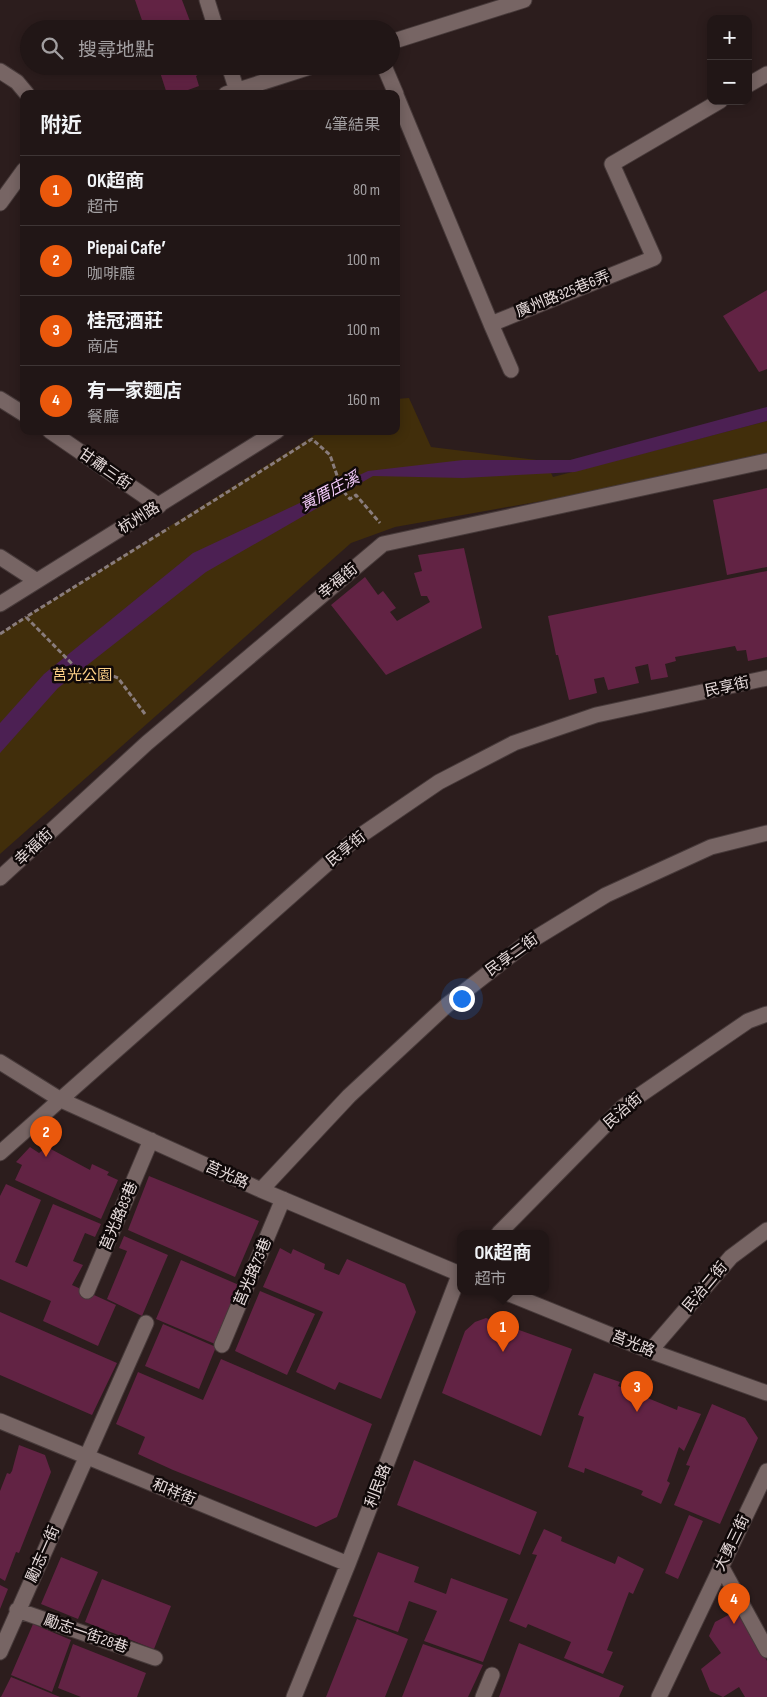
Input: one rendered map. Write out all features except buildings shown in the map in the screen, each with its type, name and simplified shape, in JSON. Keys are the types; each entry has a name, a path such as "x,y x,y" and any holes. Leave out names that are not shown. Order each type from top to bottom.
{"lane":[{"path":"207,0 213,20"},
{"path":"400,39 524,0"},
{"path":"0,70 17,82 24,90"},
{"path":"752,83 767,74"},
{"path":"230,75 233,90"},
{"path":"239,90 285,75"},
{"path":"388,75 394,90"},
{"path":"400,104 511,370"},
{"name":"廣州路325巷6弄","path":"491,324 654,258 612,164 713,105"},
{"path":"0,203 20,176"},
{"path":"0,399 20,412"},
{"name":"甘肅三街","path":"56,435 159,506"},
{"name":"杭州路","path":"0,604 271,435"},
{"name":"幸福街","path":"0,878 147,743 383,544 767,461"},
{"path":"0,556 37,580"},
{"name":"民享街","path":"0,1153 354,840 439,782 514,743 596,715 767,678"},
{"name":"民享二街","path":"261,1190 349,1096 447,1005 524,945 606,895 710,847 767,833"},
{"name":"民治街","path":"502,1230 624,1106 748,1022 767,1014"},
{"name":"莒光路","path":"0,1062 61,1100 261,1190 457,1272"},
{"name":"莒光路83巷","path":"87,1291 151,1140"},
{"name":"莒光路73巷","path":"222,1345 283,1199"},
{"name":"民治二街","path":"650,1351 731,1256 767,1230"},
{"name":"利民路","path":"294,1697 348,1564 457,1281"},
{"name":"莒光路","path":"512,1295 650,1351 767,1393"},
{"name":"勵志一街","path":"0,1652 146,1323"},
{"name":"和祥街","path":"0,1420 348,1564"},
{"name":"大勇三街","path":"662,1696 721,1566 767,1471"},
{"path":"721,1566 767,1650"},
{"name":"勵志一街28巷","path":"17,1610 154,1658"},
{"path":"483,1697 492,1675"}],"path":[{"path":"0,634 312,439 330,455 342,490"},
{"path":"26,617 90,682 101,671 118,678 147,717"}],"green space":[{"name":"莒光公園","path":"409,398 431,447 545,461 553,477 767,421 767,461 395,527 351,543 0,854 0,633 315,435 400,435 400,399"}],"water":[{"name":"黃厝庄溪","path":"767,407 767,421 575,472 463,478 373,476 206,572 58,688 0,753 0,723 44,674 193,553 368,471 463,460 570,460"}],"place":[{"name":"Piepai Cafe’","path":"46,1157"},
{"name":"OK超商","path":"503,1352"},
{"name":"桂冠酒莊","path":"637,1412"},
{"name":"有一家麵店","path":"734,1624"}]}
